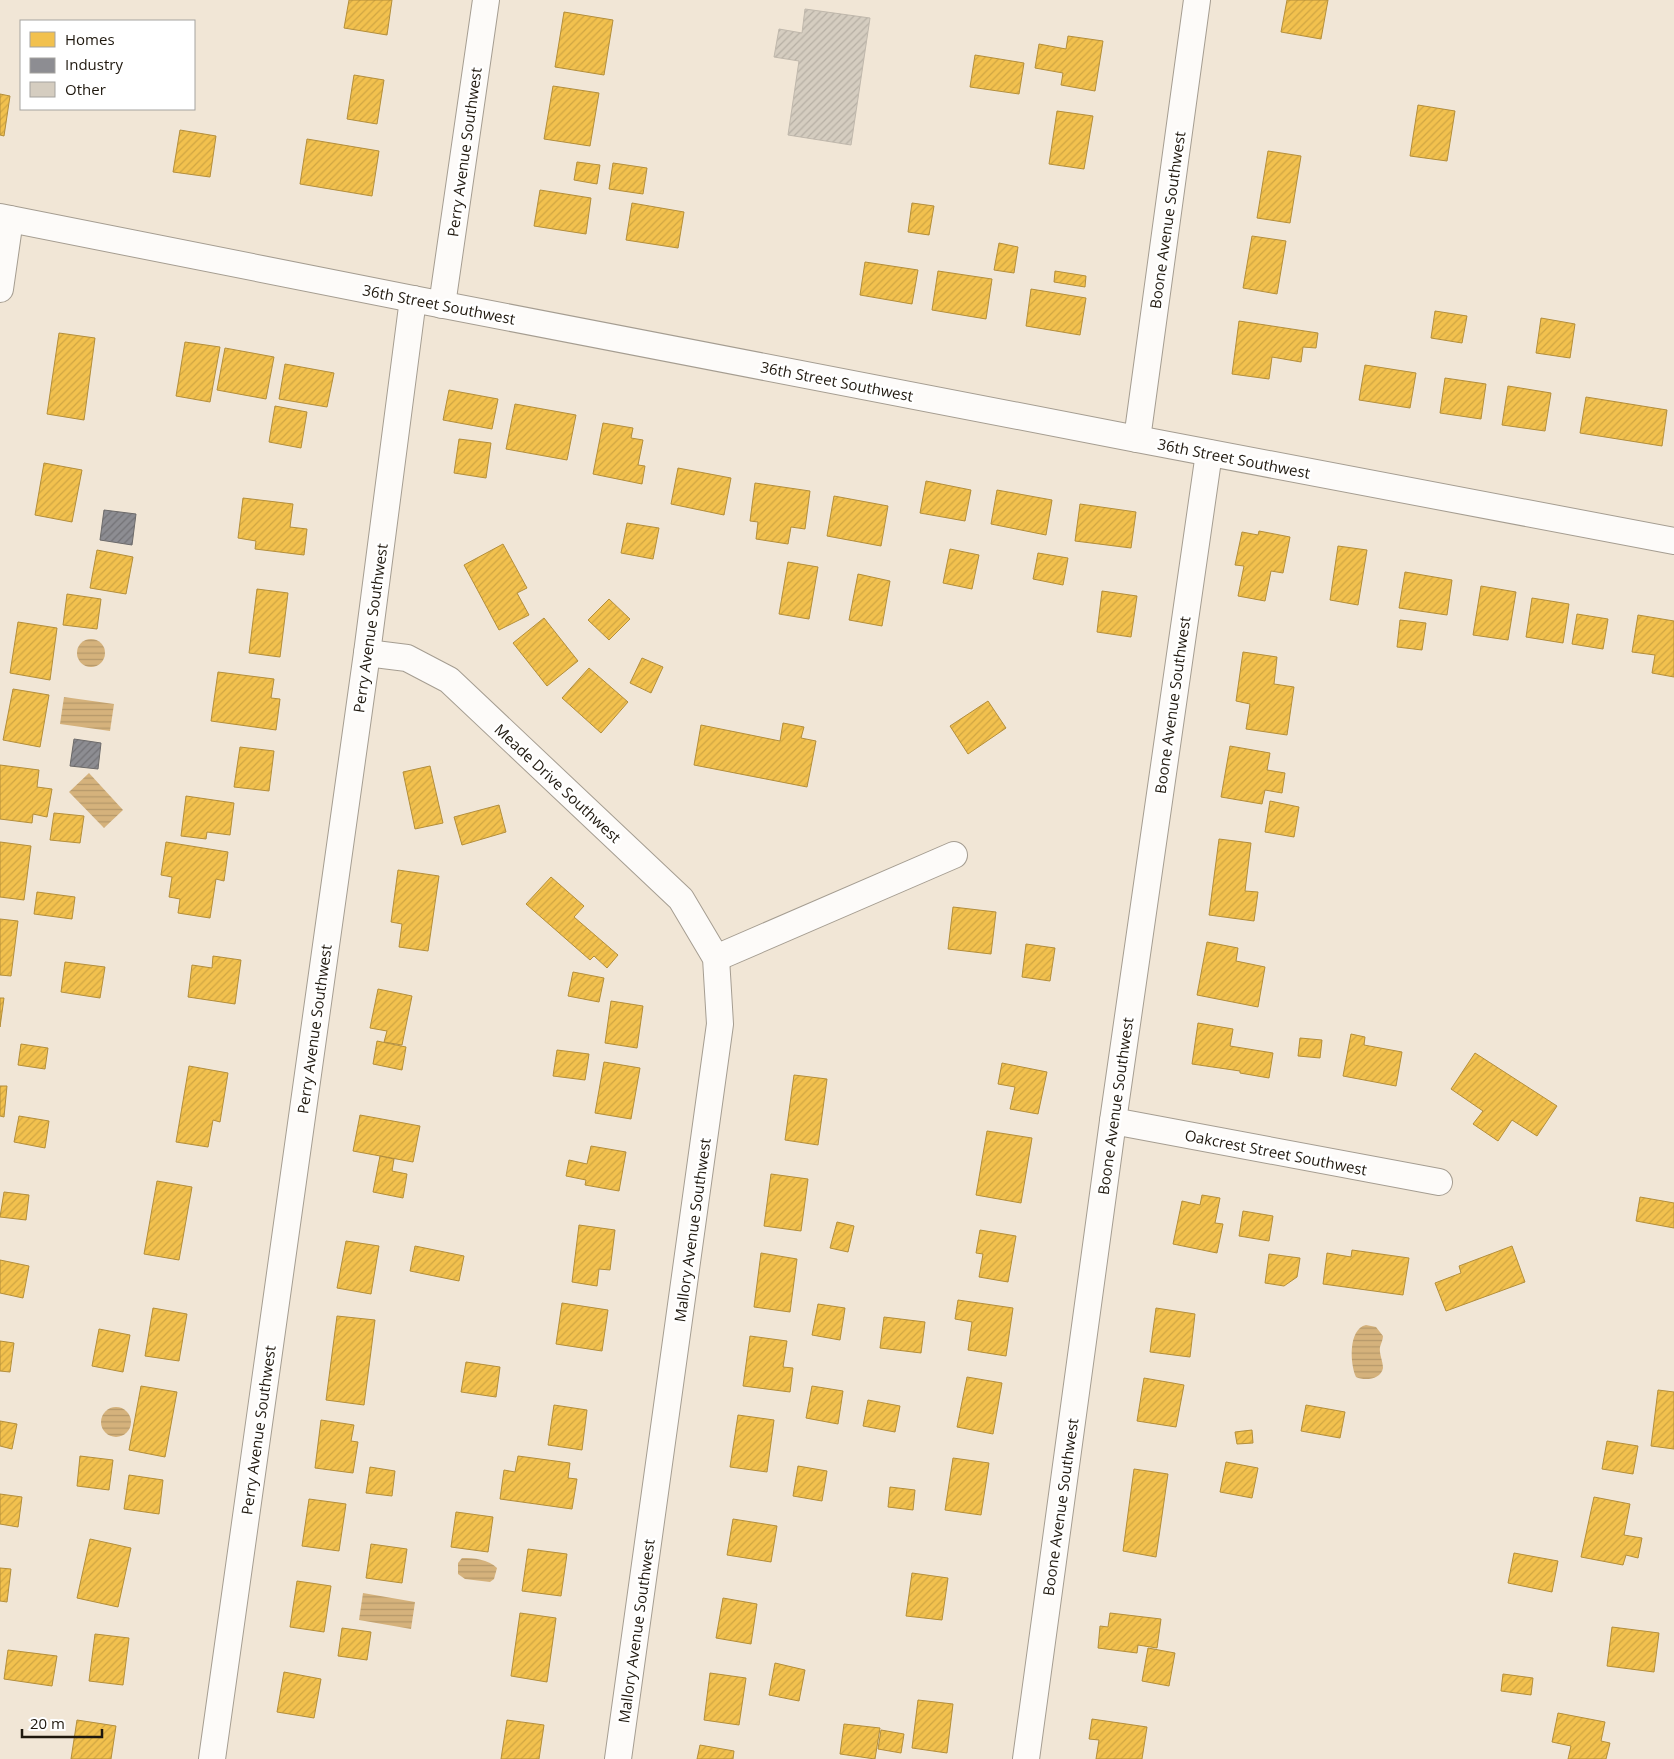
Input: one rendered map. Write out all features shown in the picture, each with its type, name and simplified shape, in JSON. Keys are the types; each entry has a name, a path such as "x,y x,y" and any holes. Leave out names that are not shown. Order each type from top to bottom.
{"street":[{"name":"Perry Avenue Southwest","path":"442,305 486,0"},
{"name":"Boone Avenue Southwest","path":"1137,439 1197,0"},
{"name":"36th Street Southwest","path":"5,218 442,305 1674,541"},
{"path":"0,289 5,218"},
{"name":"Perry Avenue Southwest","path":"212,1759 367,653 413,299"},
{"name":"Boone Avenue Southwest","path":"1026,1759 1113,1121 1208,453"},
{"name":"Meade Drive Southwest","path":"367,653 407,658 449,680 681,899 716,958"},
{"path":"716,958 954,855"},
{"name":"Mallory Avenue Southwest","path":"618,1759 720,1024 716,958"},
{"name":"Oakcrest Street Southwest","path":"1113,1121 1439,1182"}],"shaded area":[{"path":"91,639 101,643 105,653 101,663 91,667 81,663 77,653 81,643"},
{"path":"64,697 114,704 110,731 60,724"},
{"path":"89,773 123,810 104,828 69,792"},
{"path":"1366,1325 1376,1327 1383,1336 1380,1350 1383,1368 1382,1372 1376,1377 1363,1379 1356,1377 1352,1364 1352,1348 1356,1333"},
{"path":"116,1407 127,1411 131,1422 127,1433 116,1437 105,1433 101,1422 105,1411"},
{"path":"462,1558 481,1560 493,1565 497,1568 494,1579 490,1582 465,1579 458,1574 458,1563"},
{"path":"363,1593 415,1602 411,1629 359,1620"}],"building: Homes":[{"path":"349,0 392,0 387,35 344,28"},
{"path":"1287,0 1328,0 1321,39 1281,32"},
{"path":"564,12 613,20 604,75 555,67"},
{"path":"1068,36 1103,41 1095,91 1061,85 1063,73 1035,68 1039,44 1066,49"},
{"path":"975,55 1024,63 1019,94 970,87"},
{"path":"354,75 384,80 377,124 347,119"},
{"path":"553,86 599,93 590,146 544,139"},
{"path":"0,94 10,96 4,136 0,135"},
{"path":"1418,105 1455,111 1447,161 1410,156"},
{"path":"1057,111 1093,116 1084,169 1049,164"},
{"path":"180,130 216,136 210,177 173,172"},
{"path":"307,139 379,151 372,196 300,184"},
{"path":"1268,151 1301,156 1290,223 1257,218"},
{"path":"577,162 600,165 597,184 574,180"},
{"path":"613,163 647,168 643,194 609,189"},
{"path":"540,190 591,198 586,234 534,226"},
{"path":"632,203 684,212 678,248 626,240"},
{"path":"912,203 934,206 929,235 908,232"},
{"path":"1252,236 1286,241 1277,294 1243,288"},
{"path":"999,243 1018,247 1014,273 994,270"},
{"path":"865,262 918,270 912,304 860,295"},
{"path":"938,271 992,279 986,319 932,310"},
{"path":"1055,271 1086,276 1085,287 1054,282"},
{"path":"1031,289 1086,298 1080,335 1026,326"},
{"path":"1435,311 1467,316 1462,343 1431,338"},
{"path":"1541,318 1575,324 1570,358 1536,353"},
{"path":"1239,321 1318,333 1316,348 1303,347 1301,362 1272,357 1269,379 1232,374"},
{"path":"59,333 95,338 84,420 47,414"},
{"path":"185,342 220,347 210,402 176,396"},
{"path":"225,348 274,357 266,399 217,390"},
{"path":"285,364 334,373 327,407 279,399"},
{"path":"1365,365 1416,373 1410,408 1359,400"},
{"path":"1445,378 1486,384 1481,419 1440,413"},
{"path":"1508,386 1551,393 1545,431 1502,425"},
{"path":"449,390 498,399 492,429 443,420"},
{"path":"1586,397 1667,410 1662,446 1580,433"},
{"path":"515,404 576,415 567,460 506,449"},
{"path":"275,406 307,412 301,448 269,442"},
{"path":"603,423 633,428 631,438 643,440 638,465 645,466 642,484 593,474"},
{"path":"459,439 491,443 486,478 454,473"},
{"path":"44,463 82,470 72,522 35,515"},
{"path":"678,468 731,478 724,515 671,504"},
{"path":"926,481 971,490 965,521 920,513"},
{"path":"755,483 810,491 805,529 791,527 788,544 756,539 758,522 750,521"},
{"path":"997,490 1052,500 1046,535 991,524"},
{"path":"834,496 888,506 881,546 827,536"},
{"path":"243,498 293,504 290,527 307,529 304,555 255,549 256,541 238,538"},
{"path":"1080,504 1136,512 1131,548 1075,541"},
{"path":"627,523 659,528 653,559 621,553"},
{"path":"1259,531 1290,537 1283,573 1271,571 1265,601 1238,596 1244,566 1235,565 1242,532 1258,535"},
{"path":"503,544 527,588 517,593 529,615 499,630 464,565"},
{"path":"1338,546 1367,550 1358,605 1330,600"},
{"path":"950,549 979,555 972,589 943,583"},
{"path":"97,550 133,557 126,594 90,588"},
{"path":"1038,553 1068,558 1063,585 1033,579"},
{"path":"788,562 818,567 809,619 779,614"},
{"path":"1405,572 1452,580 1447,615 1399,608"},
{"path":"858,574 890,581 882,626 849,620"},
{"path":"1481,586 1516,592 1508,640 1473,635"},
{"path":"257,589 288,593 280,657 249,653"},
{"path":"1102,591 1137,596 1131,637 1097,632"},
{"path":"67,594 101,599 97,629 63,625"},
{"path":"1532,598 1569,604 1563,643 1526,637"},
{"path":"609,599 630,619 609,640 588,620"},
{"path":"1577,614 1608,619 1603,649 1572,644"},
{"path":"1638,615 1674,621 1674,677 1652,673 1655,655 1632,652"},
{"path":"544,618 578,661 547,686 513,643"},
{"path":"1400,620 1426,623 1422,650 1397,647"},
{"path":"18,622 57,628 50,680 10,673"},
{"path":"1243,652 1277,657 1274,684 1294,687 1287,735 1246,729 1250,704 1236,701"},
{"path":"642,658 663,667 651,693 630,683"},
{"path":"589,668 628,702 601,733 562,698"},
{"path":"218,672 274,679 271,698 280,699 276,730 211,721"},
{"path":"13,689 49,695 40,747 3,740"},
{"path":"988,701 1006,728 968,754 950,726"},
{"path":"783,723 804,727 801,738 816,741 807,787 694,765 701,725 780,741"},
{"path":"1230,746 1270,753 1267,770 1285,773 1282,793 1265,790 1262,804 1221,797"},
{"path":"240,747 274,751 269,791 234,787"},
{"path":"0,765 39,770 37,787 52,789 47,817 33,814 32,823 0,819"},
{"path":"430,766 443,823 415,829 403,772"},
{"path":"186,796 234,803 230,835 207,832 206,839 181,836"},
{"path":"1270,801 1299,807 1294,837 1265,832"},
{"path":"499,805 506,832 462,845 454,817"},
{"path":"54,813 84,816 80,843 50,840"},
{"path":"1219,839 1251,843 1245,891 1258,892 1254,921 1209,915"},
{"path":"0,842 31,846 24,900 0,897"},
{"path":"166,842 228,852 224,881 216,879 210,918 178,913 180,899 169,897 172,877 161,875"},
{"path":"398,870 439,876 428,951 399,947 402,924 391,922"},
{"path":"551,877 584,906 574,917 618,955 607,968 594,956 590,960 526,904"},
{"path":"37,892 75,897 72,919 34,914"},
{"path":"953,907 996,912 991,954 948,949"},
{"path":"0,919 18,921 11,976 0,975"},
{"path":"1207,942 1238,948 1236,961 1265,967 1258,1007 1197,995"},
{"path":"1026,944 1055,948 1050,981 1022,977"},
{"path":"213,956 241,960 235,1004 188,997 192,965 212,968"},
{"path":"65,962 105,967 100,998 61,992"},
{"path":"573,972 604,978 599,1002 568,996"},
{"path":"378,989 412,996 402,1045 384,1042 387,1031 370,1028"},
{"path":"0,998 4,998 0,1027"},
{"path":"611,1001 643,1006 637,1048 605,1043"},
{"path":"1198,1023 1233,1029 1230,1046 1273,1053 1269,1078 1240,1073 1240,1071 1192,1064"},
{"path":"1351,1034 1365,1037 1364,1045 1402,1052 1396,1086 1343,1076"},
{"path":"1300,1038 1322,1040 1320,1058 1298,1056"},
{"path":"377,1041 406,1047 402,1070 373,1064"},
{"path":"21,1044 48,1048 45,1069 18,1065"},
{"path":"557,1050 589,1054 585,1080 553,1076"},
{"path":"1475,1053 1557,1106 1537,1136 1512,1120 1498,1141 1473,1124 1483,1111 1451,1089"},
{"path":"604,1062 640,1068 631,1119 595,1113"},
{"path":"1002,1063 1047,1072 1038,1114 1010,1109 1015,1087 998,1084"},
{"path":"189,1066 228,1073 220,1122 213,1120 208,1147 176,1142"},
{"path":"794,1075 827,1079 818,1145 785,1140"},
{"path":"0,1086 7,1086 4,1117 0,1116"},
{"path":"360,1115 420,1126 413,1162 353,1151"},
{"path":"19,1116 49,1121 45,1148 14,1142"},
{"path":"987,1131 1032,1138 1021,1203 976,1195"},
{"path":"591,1146 626,1152 619,1191 585,1185 586,1180 566,1176 569,1160 587,1164"},
{"path":"380,1156 394,1159 392,1171 407,1174 403,1198 373,1192"},
{"path":"771,1174 808,1179 801,1231 764,1226"},
{"path":"157,1181 192,1187 179,1260 144,1254"},
{"path":"4,1192 29,1195 26,1220 0,1217"},
{"path":"1202,1195 1220,1198 1215,1223 1223,1224 1217,1253 1173,1244 1182,1201 1200,1205"},
{"path":"1640,1197 1674,1203 1674,1228 1636,1221"},
{"path":"1243,1211 1273,1216 1269,1241 1239,1236"},
{"path":"837,1222 854,1226 848,1252 830,1248"},
{"path":"579,1225 615,1230 610,1270 599,1269 597,1286 572,1282"},
{"path":"980,1230 1016,1236 1008,1282 979,1277 983,1254 976,1253"},
{"path":"346,1241 379,1246 371,1294 337,1288"},
{"path":"415,1246 464,1256 459,1281 410,1271"},
{"path":"1512,1246 1525,1282 1446,1311 1435,1283 1461,1273 1459,1266"},
{"path":"1352,1250 1409,1258 1403,1295 1323,1284 1327,1253 1351,1257"},
{"path":"761,1253 797,1259 790,1312 754,1307"},
{"path":"1269,1254 1300,1258 1297,1277 1284,1286 1265,1283"},
{"path":"0,1260 29,1266 23,1298 0,1293"},
{"path":"958,1300 1013,1308 1006,1356 968,1350 972,1322 955,1319"},
{"path":"562,1303 608,1310 602,1351 556,1344"},
{"path":"818,1304 845,1308 840,1340 812,1335"},
{"path":"153,1308 187,1314 179,1361 145,1356"},
{"path":"1156,1308 1195,1314 1190,1357 1150,1352"},
{"path":"337,1316 375,1320 364,1405 326,1400"},
{"path":"884,1317 925,1322 921,1353 880,1348"},
{"path":"99,1329 130,1335 123,1372 92,1366"},
{"path":"750,1336 787,1341 783,1367 793,1368 790,1392 743,1386"},
{"path":"0,1341 14,1343 10,1372 0,1371"},
{"path":"466,1362 500,1367 496,1397 461,1392"},
{"path":"967,1377 1002,1383 993,1434 957,1427"},
{"path":"1144,1378 1184,1385 1176,1427 1137,1421"},
{"path":"141,1386 177,1392 165,1457 129,1450"},
{"path":"812,1386 843,1391 838,1424 806,1418"},
{"path":"1658,1390 1674,1392 1674,1449 1651,1446"},
{"path":"868,1400 900,1406 895,1432 863,1426"},
{"path":"554,1405 587,1410 582,1450 548,1445"},
{"path":"1306,1405 1345,1412 1340,1438 1301,1431"},
{"path":"738,1415 774,1420 767,1472 730,1467"},
{"path":"321,1420 354,1425 351,1441 358,1442 353,1473 315,1468"},
{"path":"0,1421 17,1424 12,1449 0,1446"},
{"path":"1252,1430 1253,1443 1237,1444 1235,1432"},
{"path":"1607,1441 1638,1446 1633,1474 1602,1469"},
{"path":"80,1456 113,1460 109,1490 77,1486"},
{"path":"518,1456 570,1463 568,1478 577,1479 572,1509 500,1499 504,1470 515,1472"},
{"path":"953,1458 989,1463 981,1515 945,1510"},
{"path":"1226,1462 1258,1468 1252,1498 1220,1492"},
{"path":"798,1466 827,1471 822,1501 793,1496"},
{"path":"370,1467 395,1471 392,1496 366,1493"},
{"path":"1134,1469 1168,1474 1156,1557 1123,1551"},
{"path":"129,1475 163,1480 159,1514 124,1509"},
{"path":"890,1487 915,1490 913,1510 888,1507"},
{"path":"0,1494 22,1497 18,1527 0,1524"},
{"path":"1594,1497 1630,1504 1624,1535 1642,1538 1638,1558 1626,1555 1623,1565 1581,1557"},
{"path":"309,1499 346,1504 339,1551 302,1546"},
{"path":"456,1512 493,1517 488,1552 451,1547"},
{"path":"733,1519 777,1526 771,1562 727,1555"},
{"path":"90,1539 131,1548 118,1607 77,1598"},
{"path":"371,1544 407,1549 402,1583 366,1578"},
{"path":"528,1549 567,1554 561,1596 522,1591"},
{"path":"1514,1553 1558,1561 1552,1592 1508,1583"},
{"path":"0,1568 11,1569 7,1602 0,1601"},
{"path":"912,1573 948,1578 942,1620 906,1616"},
{"path":"297,1581 331,1586 324,1632 290,1627"},
{"path":"723,1598 757,1604 751,1644 716,1638"},
{"path":"520,1613 556,1618 547,1682 511,1676"},
{"path":"1110,1613 1161,1619 1157,1648 1138,1645 1137,1653 1098,1648 1100,1626 1108,1627"},
{"path":"1612,1627 1659,1633 1654,1672 1607,1666"},
{"path":"342,1628 371,1632 367,1660 338,1656"},
{"path":"95,1634 129,1638 123,1685 89,1681"},
{"path":"1148,1648 1175,1653 1169,1686 1142,1681"},
{"path":"8,1650 57,1656 52,1686 4,1679"},
{"path":"775,1663 805,1670 799,1701 769,1695"},
{"path":"284,1672 321,1679 314,1718 277,1712"},
{"path":"710,1673 746,1678 739,1725 704,1720"},
{"path":"1503,1674 1533,1678 1531,1695 1501,1691"},
{"path":"918,1700 953,1704 947,1753 912,1748"},
{"path":"1558,1713 1605,1722 1601,1741 1610,1743 1606,1759 1568,1759 1571,1746 1552,1742"},
{"path":"1092,1719 1147,1727 1142,1759 1096,1759 1099,1740 1089,1739"},
{"path":"77,1720 116,1726 111,1759 71,1759"},
{"path":"507,1720 544,1725 539,1759 501,1759"},
{"path":"844,1724 880,1728 875,1759 840,1754"},
{"path":"881,1730 904,1734 901,1753 878,1749"},
{"path":"700,1745 734,1751 733,1759 697,1759"}],"building: Industry":[{"path":"104,510 136,514 132,545 100,540"},
{"path":"74,739 101,743 98,769 70,766"}],"building: Other":[{"path":"805,9 870,18 851,145 788,135 799,61 774,57 779,29 802,33"}]}
